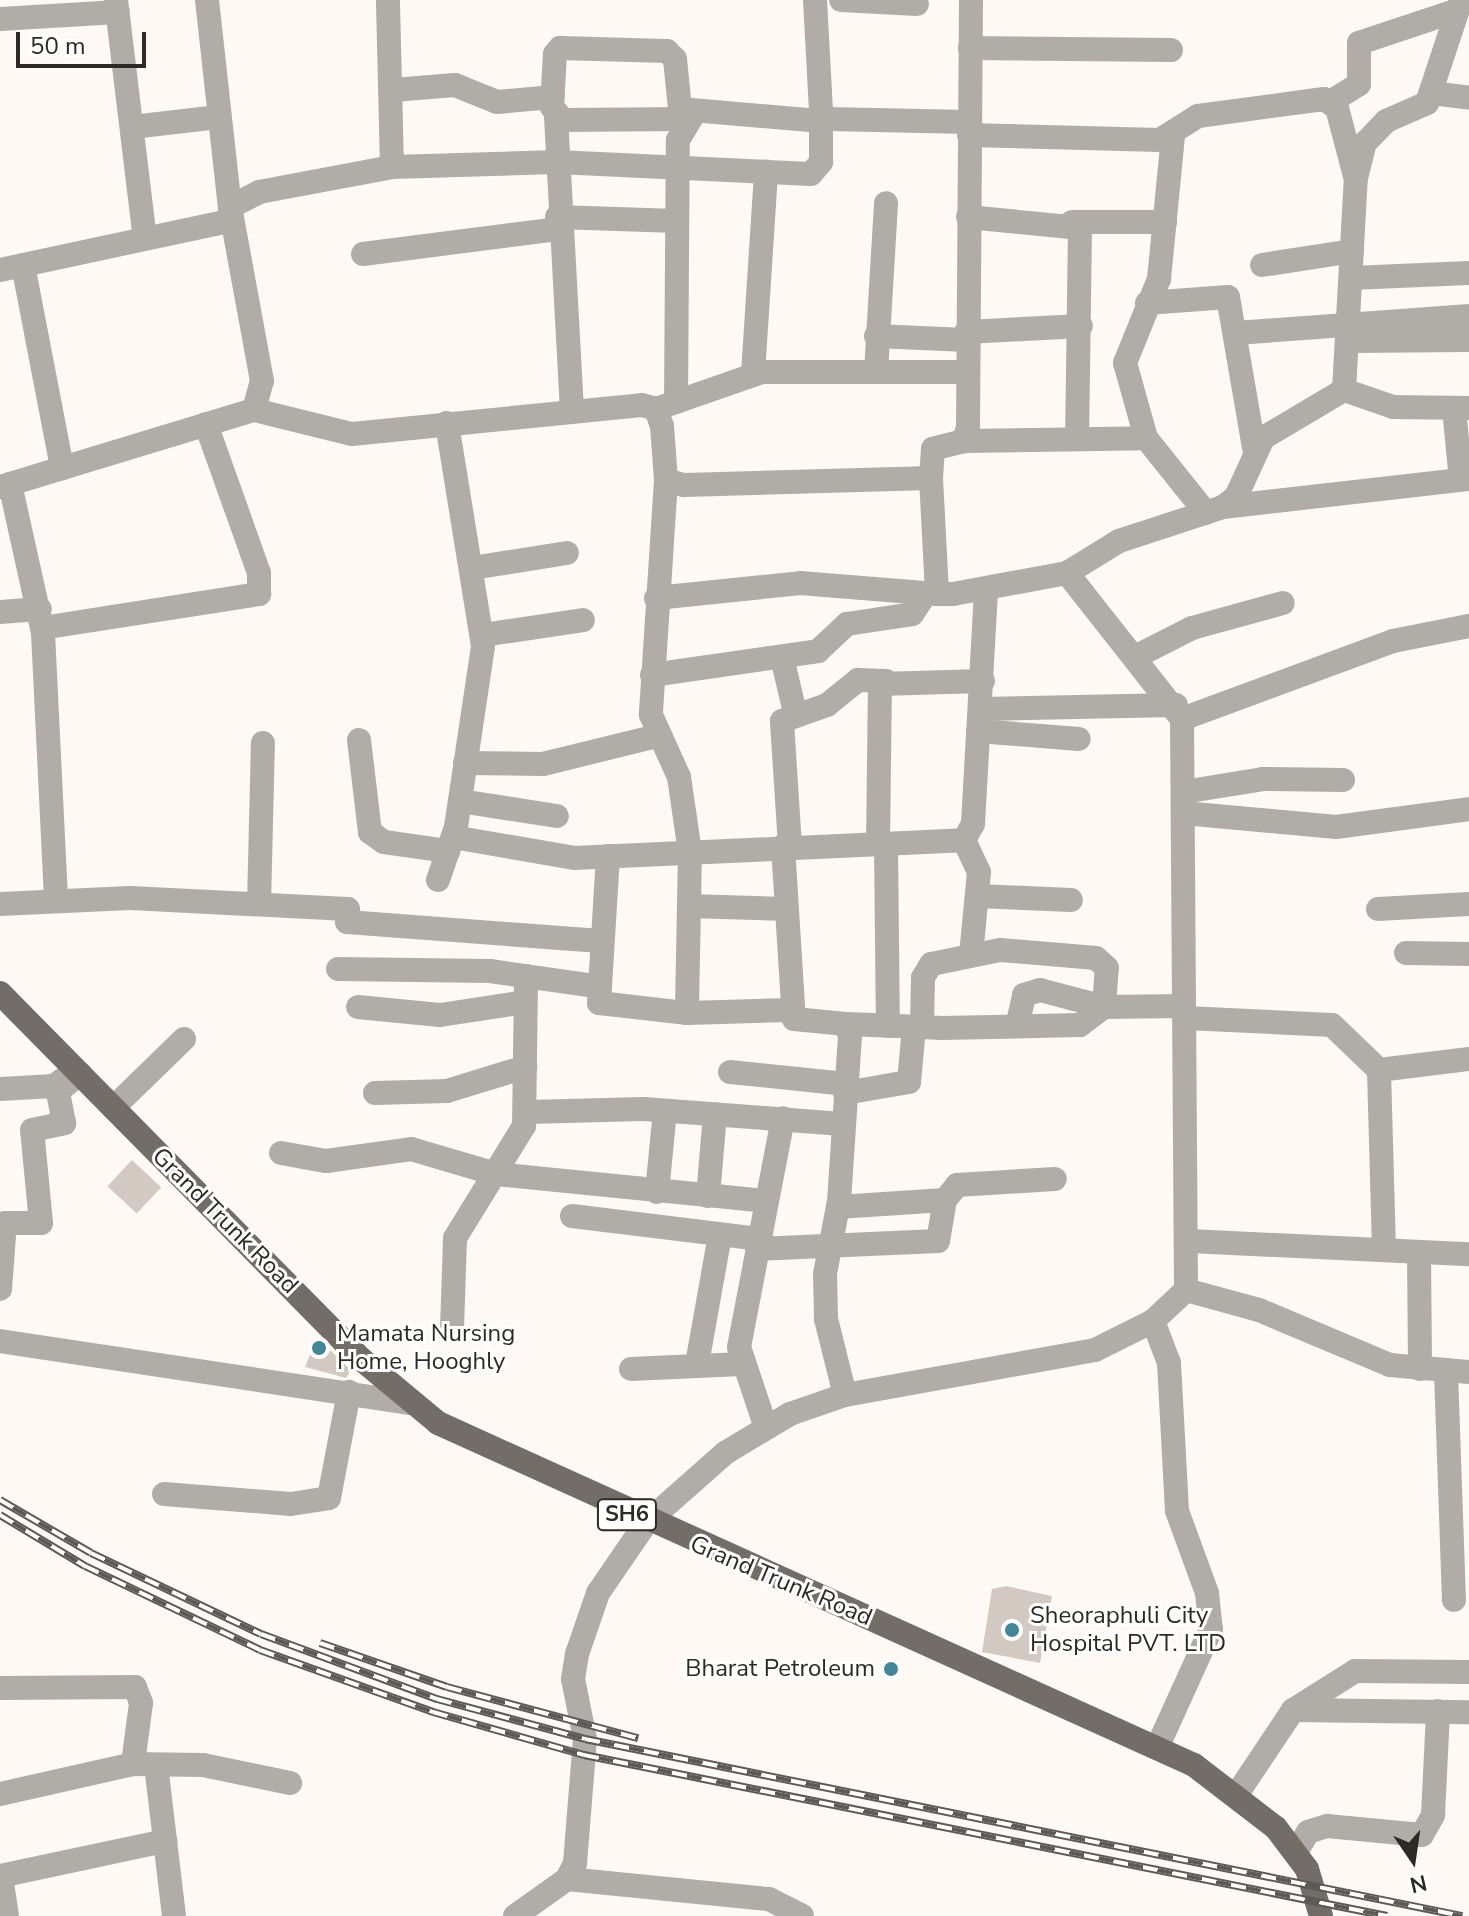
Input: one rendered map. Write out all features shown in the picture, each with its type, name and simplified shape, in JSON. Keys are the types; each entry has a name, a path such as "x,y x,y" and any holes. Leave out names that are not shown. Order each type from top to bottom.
{"main road":[{"name":"Grand Trunk Road","path":"0,993 410,1403 465,1440 646,1523 1158,1746 1237,1794 1296,1852 1321,1916"}],"street":[{"path":"207,0 229,214 262,381 254,410"},
{"path":"388,0 393,90 392,167"},
{"path":"62,468 12,268 145,238 229,214 259,192 392,167 557,162 677,164 766,171 818,170 821,116 815,0"},
{"path":"841,0 917,4"},
{"path":"964,441 971,0"},
{"path":"393,90 455,85 497,102 554,107 690,115 821,116 833,120 969,128 1173,136 1212,113 1332,101 1359,84 1359,43 1459,5"},
{"path":"1344,390 1356,178 1373,131 1417,110 1431,93 1459,5"},
{"path":"0,19 117,6 145,238"},
{"path":"572,408 557,223 554,107 560,48 667,51 675,59 680,109 690,115"},
{"path":"970,48 1171,50"},
{"path":"1431,93 1469,98"},
{"path":"1332,101 1356,178"},
{"path":"687,1013 690,852 674,758 657,736 652,675 666,480 666,405 677,221 677,164 690,115"},
{"path":"132,127 218,117"},
{"path":"1173,136 1159,279 1125,363 1146,438 1215,510"},
{"path":"753,374 766,171"},
{"path":"876,372 886,203"},
{"path":"968,217 1165,222"},
{"path":"363,254 557,223 677,221"},
{"path":"1072,222 1084,237 1077,436"},
{"path":"1262,265 1352,251"},
{"path":"1351,278 1469,273"},
{"path":"1147,303 1228,297 1254,448 1236,497 1215,510"},
{"path":"1349,331 1469,316"},
{"path":"876,336 966,336 1081,326"},
{"path":"1236,333 1349,331 1469,340"},
{"path":"56,900 41,619 5,485 254,410 330,433 572,408 666,405 753,374 967,372"},
{"path":"656,598 800,583 931,593 986,589 1067,573 1119,541 1215,510 1465,480 1462,408 1393,407 1344,390"},
{"path":"1254,448 1344,390"},
{"path":"438,880 451,844 460,801 483,635 447,423"},
{"path":"0,612 41,619 259,594 259,573 206,424"},
{"path":"652,675 782,657 828,646 857,620 912,614 931,593 933,449 964,441 1077,436 1146,438"},
{"path":"666,480 703,486 931,478"},
{"path":"472,568 567,553"},
{"path":"515,1916 567,1879 579,1840 585,1739 573,1679 577,1654 598,1593 646,1523 765,1425 845,1395 1070,1357 1153,1321 1186,1290 1189,1241 1179,712 1067,573"},
{"path":"964,840 973,824 986,589"},
{"path":"1135,657 1192,628 1283,603"},
{"path":"483,635 583,620"},
{"path":"979,720 1179,712 1393,641 1469,626"},
{"path":"782,657 795,713"},
{"path":"983,681 858,680 827,705 795,713 780,732 791,1010 801,1024 918,1027 1018,1022 1070,1027 1104,1007"},
{"path":"886,681 877,690 888,1026"},
{"path":"979,720 1079,739"},
{"path":"465,763 543,764 657,736"},
{"path":"359,740 370,832 384,842 451,844 549,857 964,840"},
{"path":"259,904 263,743"},
{"path":"1183,802 1263,779 1343,780"},
{"path":"460,801 557,816"},
{"path":"1183,802 1336,827 1469,809"},
{"path":"964,840 978,860 971,955"},
{"path":"608,856 596,986 605,1006 687,1013 791,1010"},
{"path":"977,896 1071,900"},
{"path":"0,904 56,900 348,909 347,922 600,941"},
{"path":"1378,909 1469,904"},
{"path":"689,906 786,909"},
{"path":"730,1072 845,1089 909,1082 924,969 971,955 1000,950 1096,958 1107,968 1104,1007"},
{"path":"1406,953 1469,954"},
{"path":"338,969 526,976 596,986"},
{"path":"452,1329 455,1238 496,1174 527,1112 526,976"},
{"path":"1018,1022 1031,992 1104,1007 1332,1025 1379,1070 1384,1250"},
{"path":"358,1007 440,1015 525,1002"},
{"path":"845,1395 826,1319 828,1251 838,1207 846,1024"},
{"path":"113,1108 184,1039"},
{"path":"1379,1070 1469,1059"},
{"path":"375,1093 447,1091 525,1067"},
{"path":"0,1089 54,1086 78,1072"},
{"path":"0,1289 3,1223 41,1223 32,1130 64,1123 58,1091 78,1072"},
{"path":"527,1112 665,1111 842,1124"},
{"path":"657,1192 665,1111"},
{"path":"708,1196 715,1114"},
{"path":"765,1425 742,1364 758,1244 783,1118"},
{"path":"281,1153 326,1161 411,1149 496,1174 766,1201"},
{"path":"838,1207 945,1200 973,1179 1055,1179"},
{"path":"572,1216 720,1235 758,1244 828,1251 938,1241 945,1200"},
{"path":"697,1364 720,1235"},
{"path":"1189,1241 1469,1254"},
{"path":"1419,1252 1420,1369"},
{"path":"1186,1290 1259,1310 1358,1355 1420,1369 1458,1372 1459,1476 1454,1600"},
{"path":"1153,1321 1169,1363 1177,1511 1207,1593 1211,1629 1158,1746"},
{"path":"0,1341 410,1403"},
{"path":"631,1369 742,1364"},
{"path":"164,1494 282,1504 329,1498 349,1392"},
{"path":"1237,1794 1293,1710 1355,1671 1469,1672"},
{"path":"0,1688 135,1687 141,1703 144,1764 165,1841 174,1916"},
{"path":"1293,1710 1469,1712"},
{"path":"1296,1852 1308,1832 1327,1826 1422,1835 1433,1815 1438,1711"},
{"path":"0,1794 144,1764 203,1765 290,1783"},
{"path":"7,1916 1,1876 165,1841"},
{"path":"567,1879 769,1899 802,1916"}],"building":[{"path":"132,1160 161,1187 137,1214 107,1186"},
{"path":"317,1338 351,1370 346,1378 305,1367"},
{"name":"Sheoraphuli City Hospital PVT. LTD","path":"1006,1586 1052,1596 1040,1663 982,1652 992,1589"}],"railway":[{"path":"0,1500 91,1553 261,1634 437,1699 585,1739 1462,1916"},
{"path":"0,1515 85,1566 260,1650 433,1712 584,1755 1387,1916"},
{"path":"320,1643 447,1687 638,1738"}],"place":[{"name":"Mamata Nursing Home, Hooghly","path":"319,1348"},
{"name":"Sheoraphuli City Hospital PVT. LTD","path":"1012,1630"},
{"name":"Bharat Petroleum","path":"891,1669"}]}
